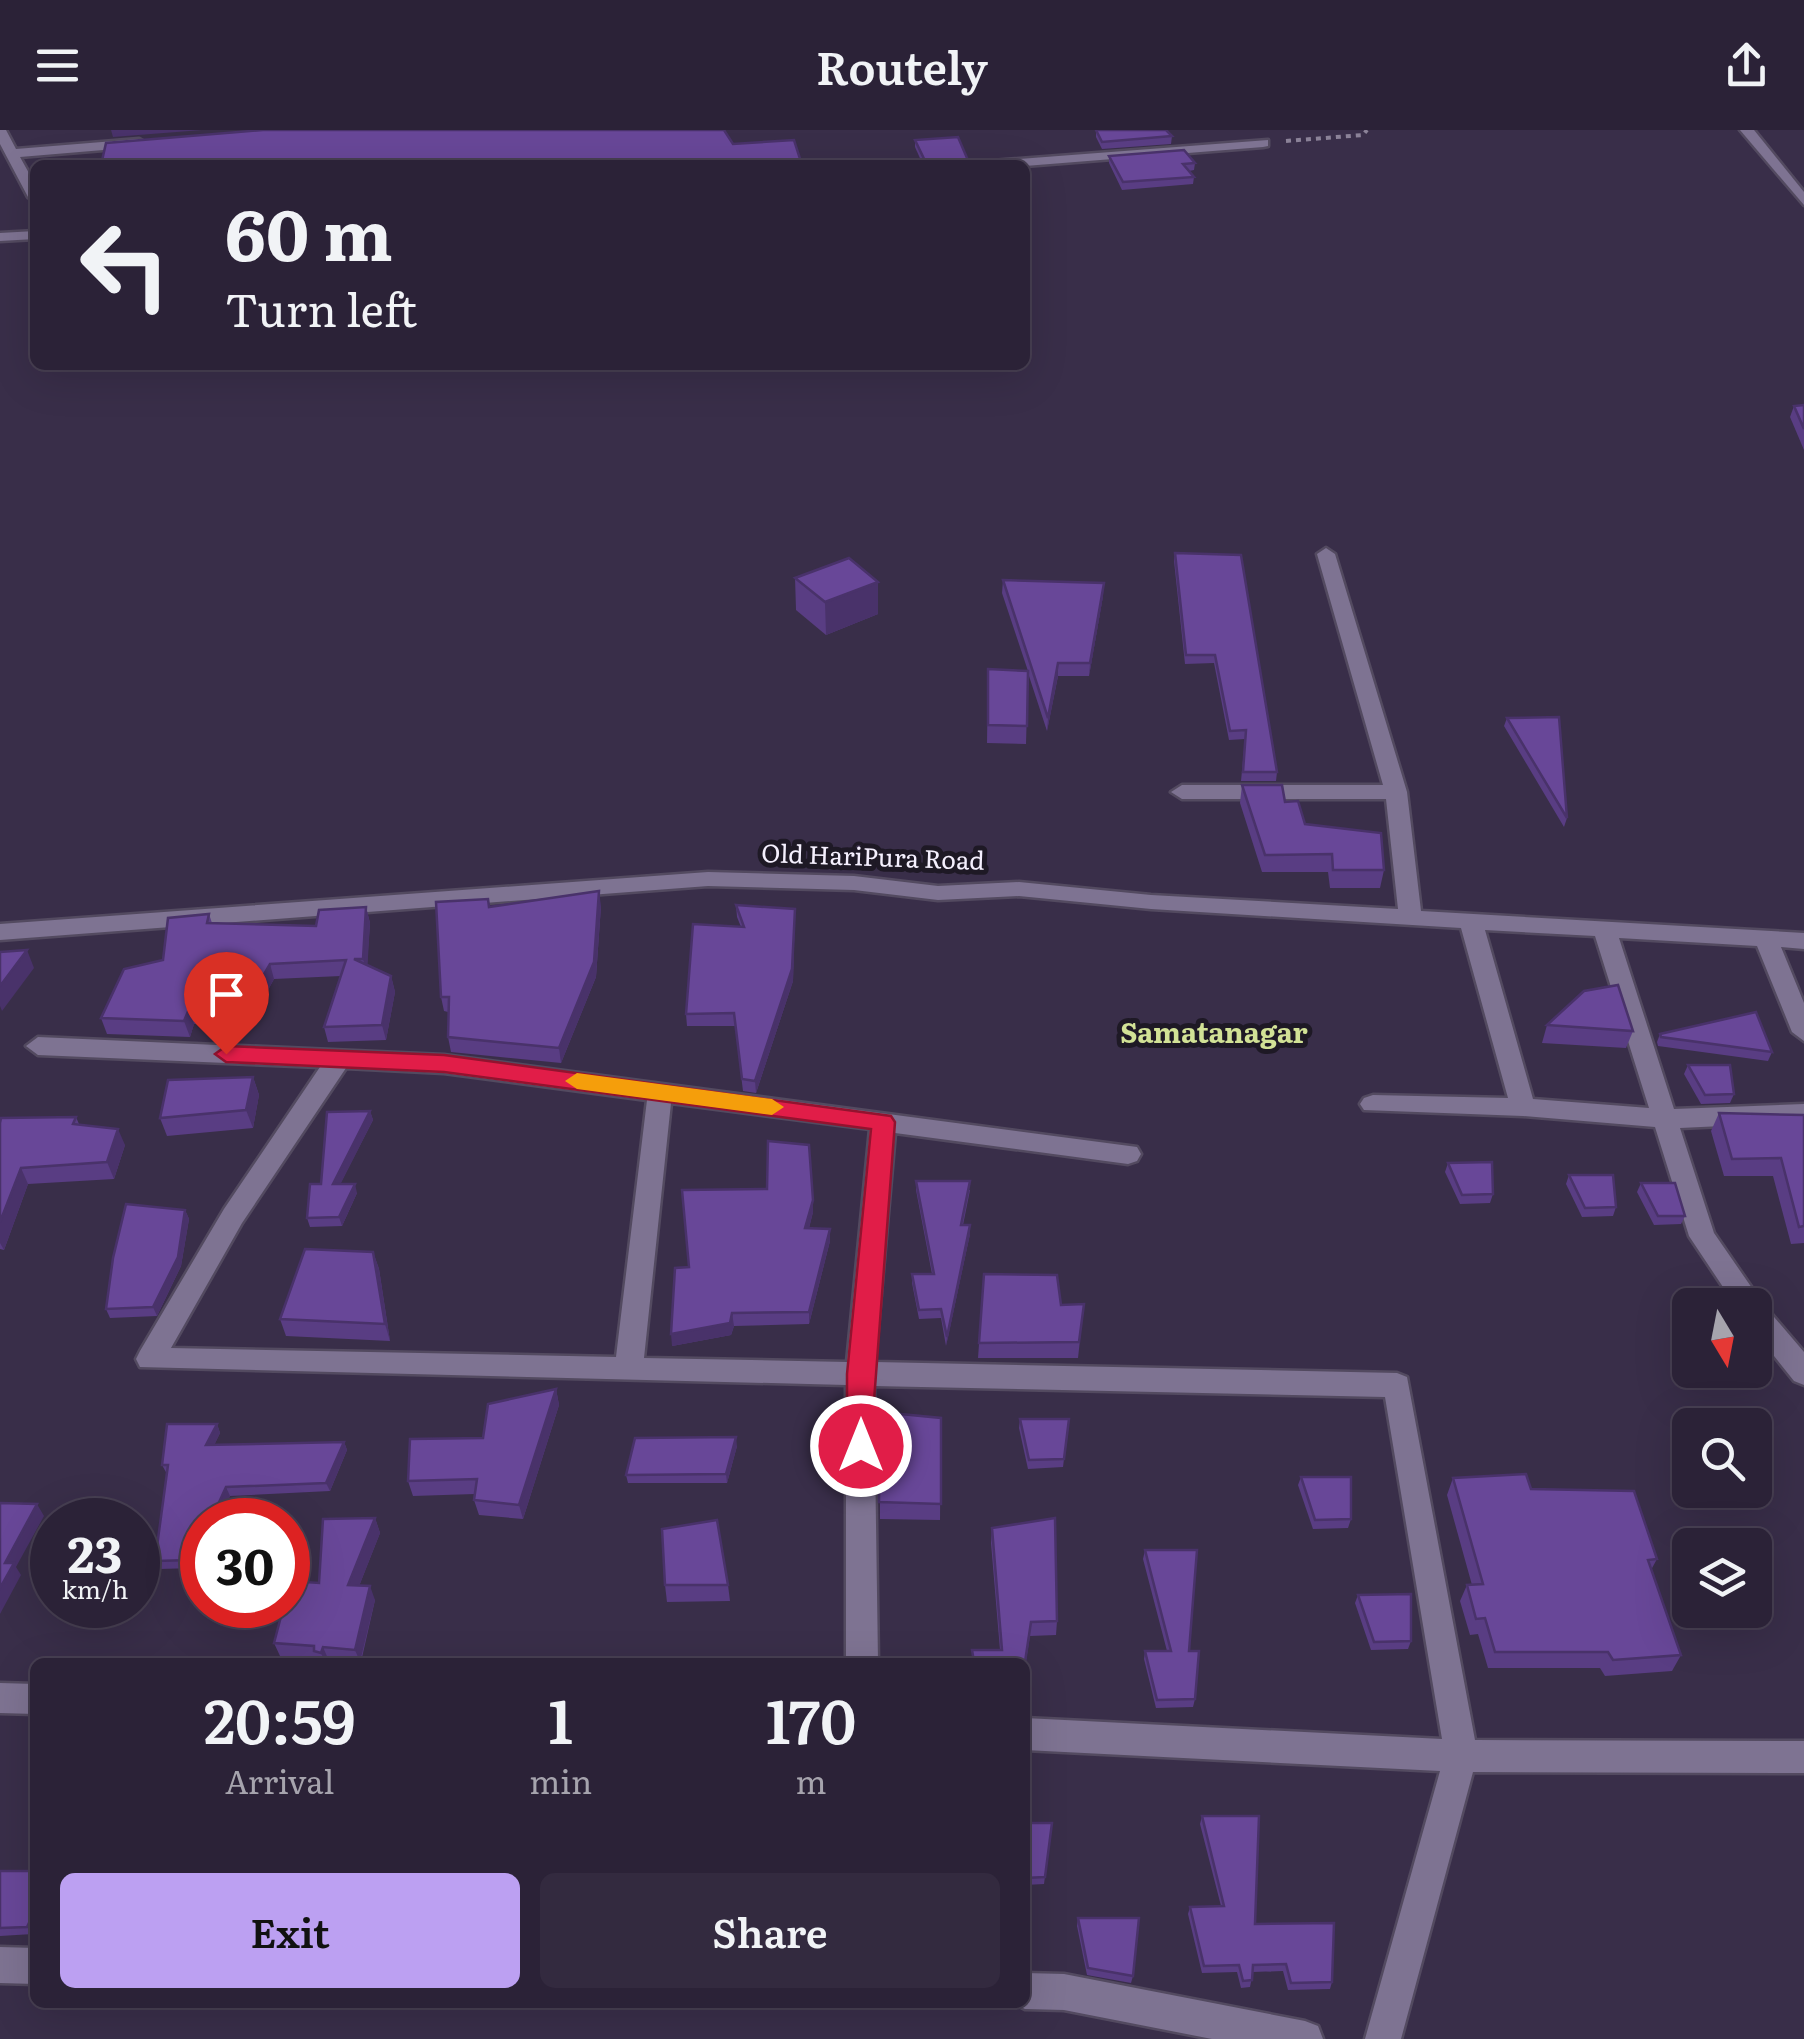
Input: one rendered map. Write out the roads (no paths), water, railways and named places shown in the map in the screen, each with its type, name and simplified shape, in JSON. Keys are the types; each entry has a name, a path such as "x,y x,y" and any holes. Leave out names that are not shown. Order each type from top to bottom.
{"street":[{"path":"1747,130 1804,201"},
{"path":"0,131 30,187"},
{"path":"15,153 147,142"},
{"path":"1030,162 1263,143"},
{"path":"0,237 30,235"},
{"path":"1326,554 1396,792 1410,918"},
{"path":"1182,792 1396,792"},
{"name":"Old HariPura Road","path":"0,932 708,879 839,882 938,893 1019,888 1410,918 1804,942"},
{"path":"1471,922 1523,1108"},
{"path":"1604,928 1702,1236 1738,1288"},
{"path":"1766,939 1804,1032"},
{"path":"38,1046 444,1064 1128,1154"},
{"path":"339,1059 232,1216 150,1359 1397,1386 1461,1756 1383,2039"},
{"path":"629,1369 660,1092"},
{"path":"1373,1104 1523,1108 1666,1119 1804,1113"},
{"path":"862,1658 860,1374 883,1122"},
{"path":"1772,1333 1804,1373"},
{"path":"0,1698 30,1699"},
{"path":"1030,1734 1461,1756 1804,1758"},
{"path":"0,1965 30,1966"},
{"path":"1030,1992 1064,1992 1305,2039"}],"district":[{"name":"Samatanagar","path":"1214,1033"}]}
